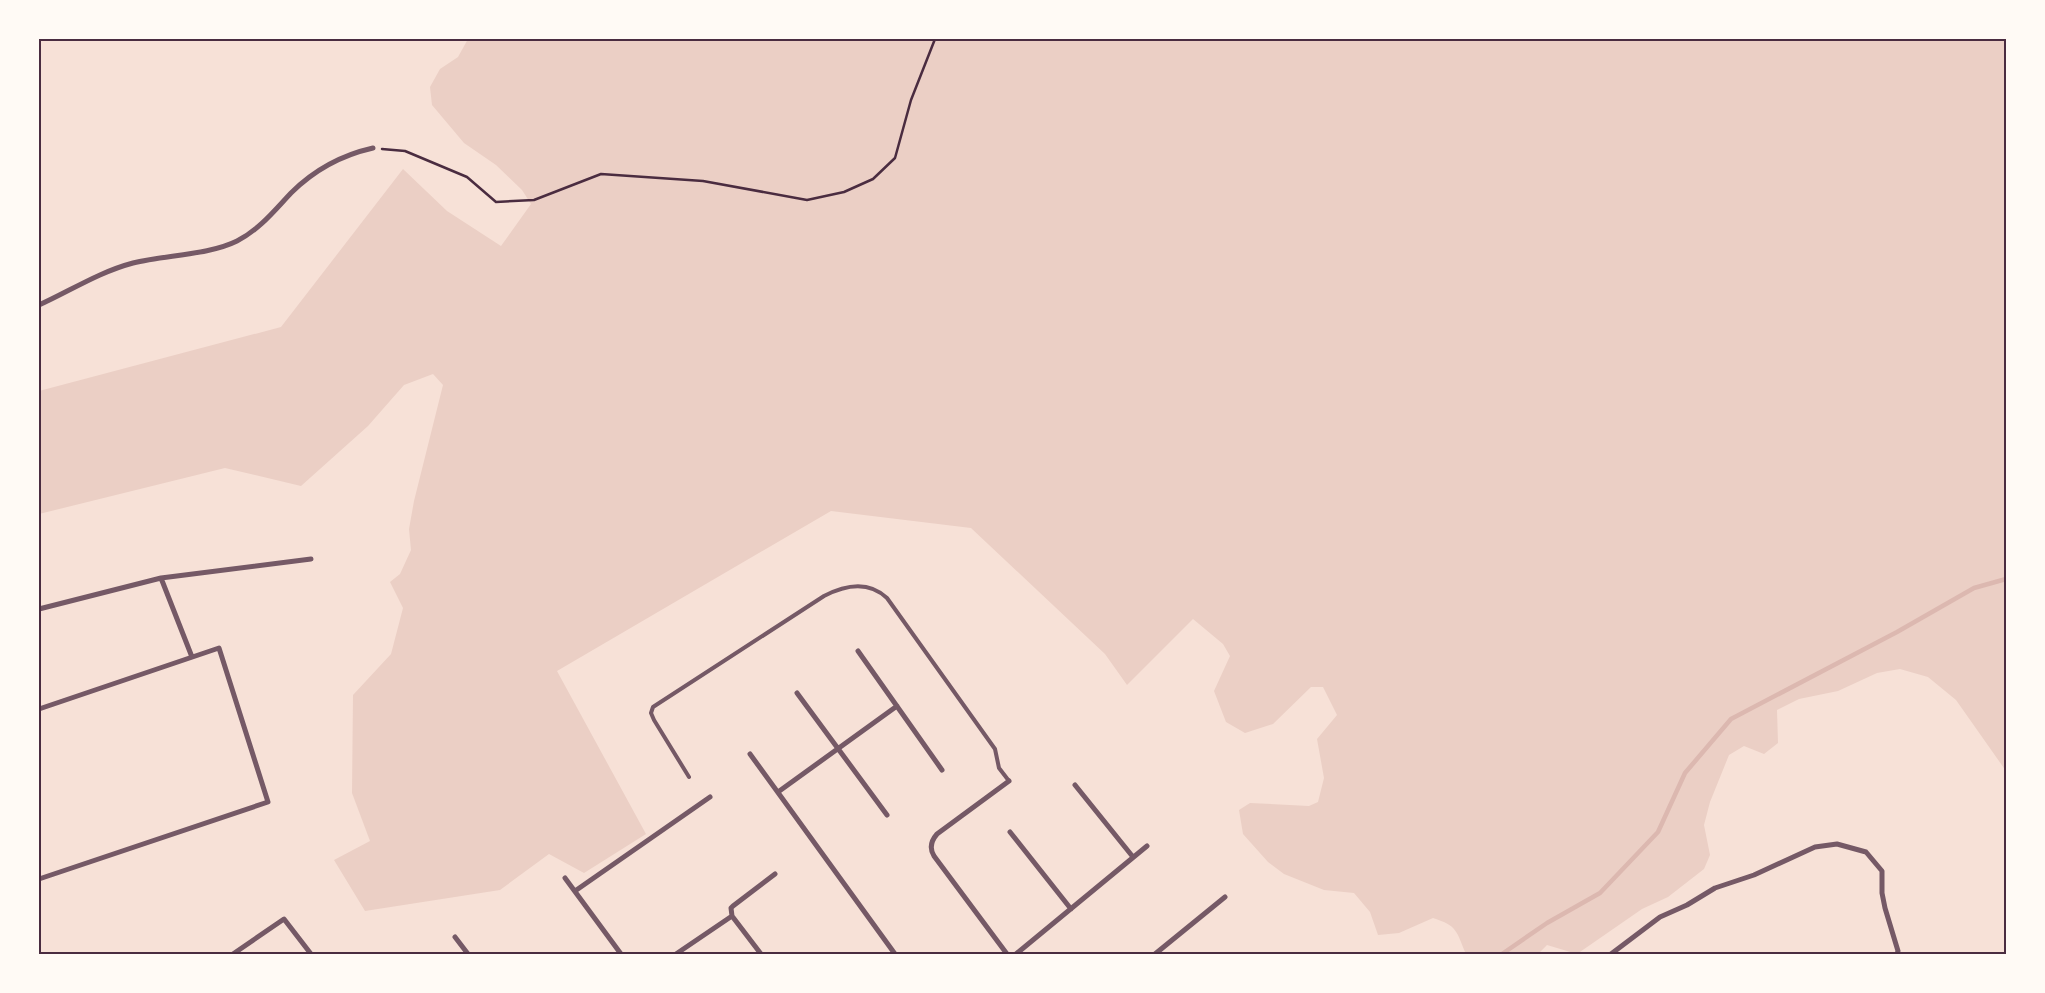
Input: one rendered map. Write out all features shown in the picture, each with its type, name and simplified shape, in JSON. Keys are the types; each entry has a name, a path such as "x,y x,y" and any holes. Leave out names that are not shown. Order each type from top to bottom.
{"street":[{"path":"39,305 88,280 132,264 211,249 236,242 261,225 300,184 322,168 346,156 373,148"},
{"path":"39,609 162,578 311,559"},
{"path":"162,578 192,657"},
{"path":"39,709 219,648 268,802 39,879"},
{"path":"858,651 942,770"},
{"path":"797,693 887,815"},
{"path":"778,792 897,706"},
{"path":"750,754 895,954"},
{"path":"1007,954 934,856 931,848 933,838 937,834 1009,781"},
{"path":"1075,785 1134,857"},
{"path":"575,891 710,797"},
{"path":"1010,832 1071,909"},
{"path":"1611,954 1660,917 1687,905 1715,888 1754,875 1814,847 1837,844 1866,852 1882,871 1882,893 1898,951 1897,954"},
{"path":"1016,954 1147,846"},
{"path":"760,954 732,916 731,908 775,874"},
{"path":"565,878 621,954"},
{"path":"1155,954 1225,897"},
{"path":"676,954 732,916"},
{"path":"233,954 284,919 311,954"},
{"path":"454,937 468,954"}],"lane":[{"path":"690,777 654,720 651,713 653,707 824,596 843,588 858,585 874,588 887,598 995,749 1000,768 1009,781"}],"path":[{"path":"373,148 405,152 467,177 496,202 534,200 601,174 703,182 807,200 844,192 873,179 895,158 911,100 935,39"}],"shaded area":[{"path":"468,39 2006,39 2006,771 1956,700 1928,677 1900,669 1877,673 1838,691 1799,699 1777,710 1778,743 1764,754 1744,746 1729,755 1710,802 1704,825 1710,855 1704,869 1668,897 1642,909 1577,954 1547,945 1538,954 1466,954 1455,930 1433,918 1399,933 1378,935 1370,912 1354,893 1324,890 1284,874 1268,862 1243,834 1239,810 1250,803 1309,806 1318,802 1324,778 1317,739 1337,715 1323,687 1311,687 1273,724 1245,733 1226,722 1214,691 1230,656 1223,644 1193,619 1127,685 1105,654 971,528 831,511 557,671 646,834 584,873 549,854 500,890 365,911 334,860 370,841 352,793 353,695 391,654 403,608 390,582 400,574 411,550 409,529 414,501 443,385 433,374 404,385 368,426 301,486 225,468 39,514 39,391 281,327 403,169 447,211 501,246 531,204 522,190 496,165 464,143 432,105 430,87 440,69 458,57"}],"waterway":[{"path":"1502,954 1547,923 1600,893 1658,832 1685,773 1731,719 1897,632 1974,588 2006,579"}]}
